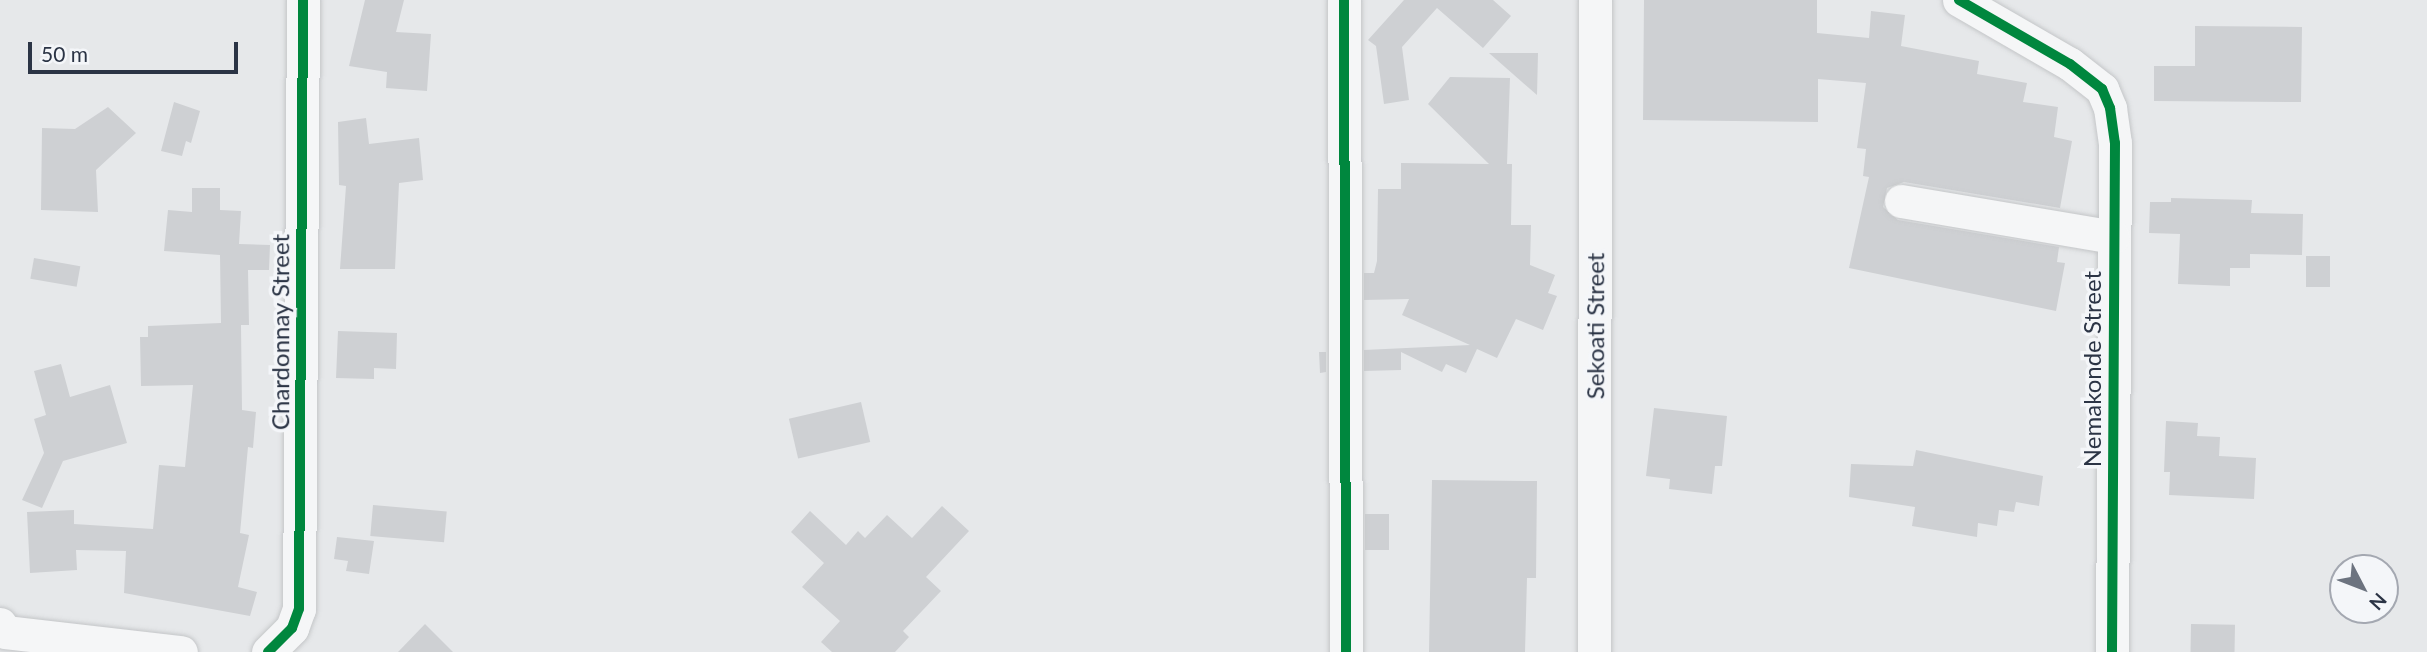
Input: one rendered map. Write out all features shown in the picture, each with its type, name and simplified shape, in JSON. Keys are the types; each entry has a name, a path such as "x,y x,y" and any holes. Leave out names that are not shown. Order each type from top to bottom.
{"street":[{"name":"Chardonnay Street","path":"268,652 292,628 299,609 303,0"},
{"path":"1344,0 1346,652"},
{"name":"Sekoati Street","path":"1594,652 1595,0"},
{"name":"Nemakonde Street","path":"1959,0 2040,44 2102,89 2115,143 2112,652"},
{"path":"1901,201 2113,237"},
{"path":"2,636 54,643 181,652"}],"building":[{"path":"365,0 404,0 396,32 431,34 427,91 386,88 387,72 349,66"},
{"path":"1404,0 1493,0 1511,16 1483,48 1437,8 1402,47 1409,100 1384,104 1376,46 1368,40"},
{"path":"1644,0 1817,0 1817,33 1869,38 1871,11 1905,15 1901,46 1979,61 1977,74 2027,83 2023,102 2058,107 2054,137 2072,141 2060,208 1904,182 1887,188 1883,207 1898,220 2059,247 2057,262 2065,263 2056,311 1849,268 1869,177 1863,176 1866,149 1857,148 1866,83 1818,79 1818,122 1643,120"},
{"path":"2195,26 2302,27 2301,102 2154,101 2154,66 2195,66"},
{"path":"1489,53 1538,53 1537,95"},
{"path":"1450,77 1510,78 1507,164 1512,164 1511,225 1531,225 1530,265 1555,275 1548,293 1557,296 1543,330 1516,319 1497,358 1477,349 1466,373 1446,364 1442,372 1401,352 1401,370 1364,371 1364,350 1470,345 1402,315 1409,299 1364,300 1364,273 1374,273 1377,261 1378,189 1401,189 1401,163 1489,164 1428,104"},
{"path":"174,102 200,111 191,143 186,141 182,156 161,151"},
{"path":"108,107 136,133 96,170 98,212 41,210 42,128 75,129"},
{"path":"366,118 369,144 419,138 423,180 399,183 395,269 340,269 346,186 339,185 338,122"},
{"path":"192,188 220,188 220,210 241,211 239,244 270,245 269,270 248,270 249,325 241,325 242,410 256,412 253,448 248,447 240,533 249,535 238,587 257,592 250,616 124,593 126,551 76,550 77,570 30,573 27,512 74,510 74,524 153,529 159,465 185,467 193,385 141,386 140,337 148,337 148,326 221,323 220,255 164,251 168,210 192,212"},
{"path":"2171,198 2252,200 2251,213 2303,214 2302,255 2250,254 2250,268 2230,268 2230,286 2178,284 2180,234 2149,233 2150,202 2171,202"},
{"path":"2306,256 2330,256 2330,287 2306,287"},
{"path":"34,258 80,266 77,287 30,279"},
{"path":"338,331 397,333 396,369 374,368 374,379 336,378"},
{"path":"1319,352 1326,352 1326,372 1320,373"},
{"path":"61,364 70,397 110,385 127,443 63,461 42,508 22,500 44,453 34,419 46,415 34,371"},
{"path":"861,402 870,442 798,459 789,419"},
{"path":"1654,408 1727,416 1722,466 1715,466 1712,494 1669,489 1670,479 1646,476"},
{"path":"2166,421 2198,423 2197,436 2220,437 2219,456 2256,458 2254,499 2169,495 2170,472 2164,472"},
{"path":"1916,450 2043,476 2039,506 2016,502 2014,512 1999,510 1997,526 1978,523 1977,537 1912,526 1915,507 1849,497 1851,464 1913,466"},
{"path":"1432,480 1537,481 1536,578 1527,578 1525,652 1429,652"},
{"path":"373,505 447,511 444,542 370,536"},
{"path":"942,506 969,531 926,577 941,591 903,631 909,637 895,652 832,652 821,642 840,621 802,587 824,563 791,532 810,511 846,545 858,531 865,538 887,515 912,538"},
{"path":"1365,514 1389,514 1389,550 1365,550"},
{"path":"337,537 374,541 369,574 346,571 348,561 334,559"},
{"path":"425,624 453,652 398,652"},
{"path":"2191,624 2235,625 2235,652 2191,652"}],"cycle path":[{"path":"268,652 292,628 299,609 303,0"},
{"path":"1344,0 1346,652"},
{"path":"1959,0 2070,64 2102,89 2110,108 2115,143 2112,652"}]}
